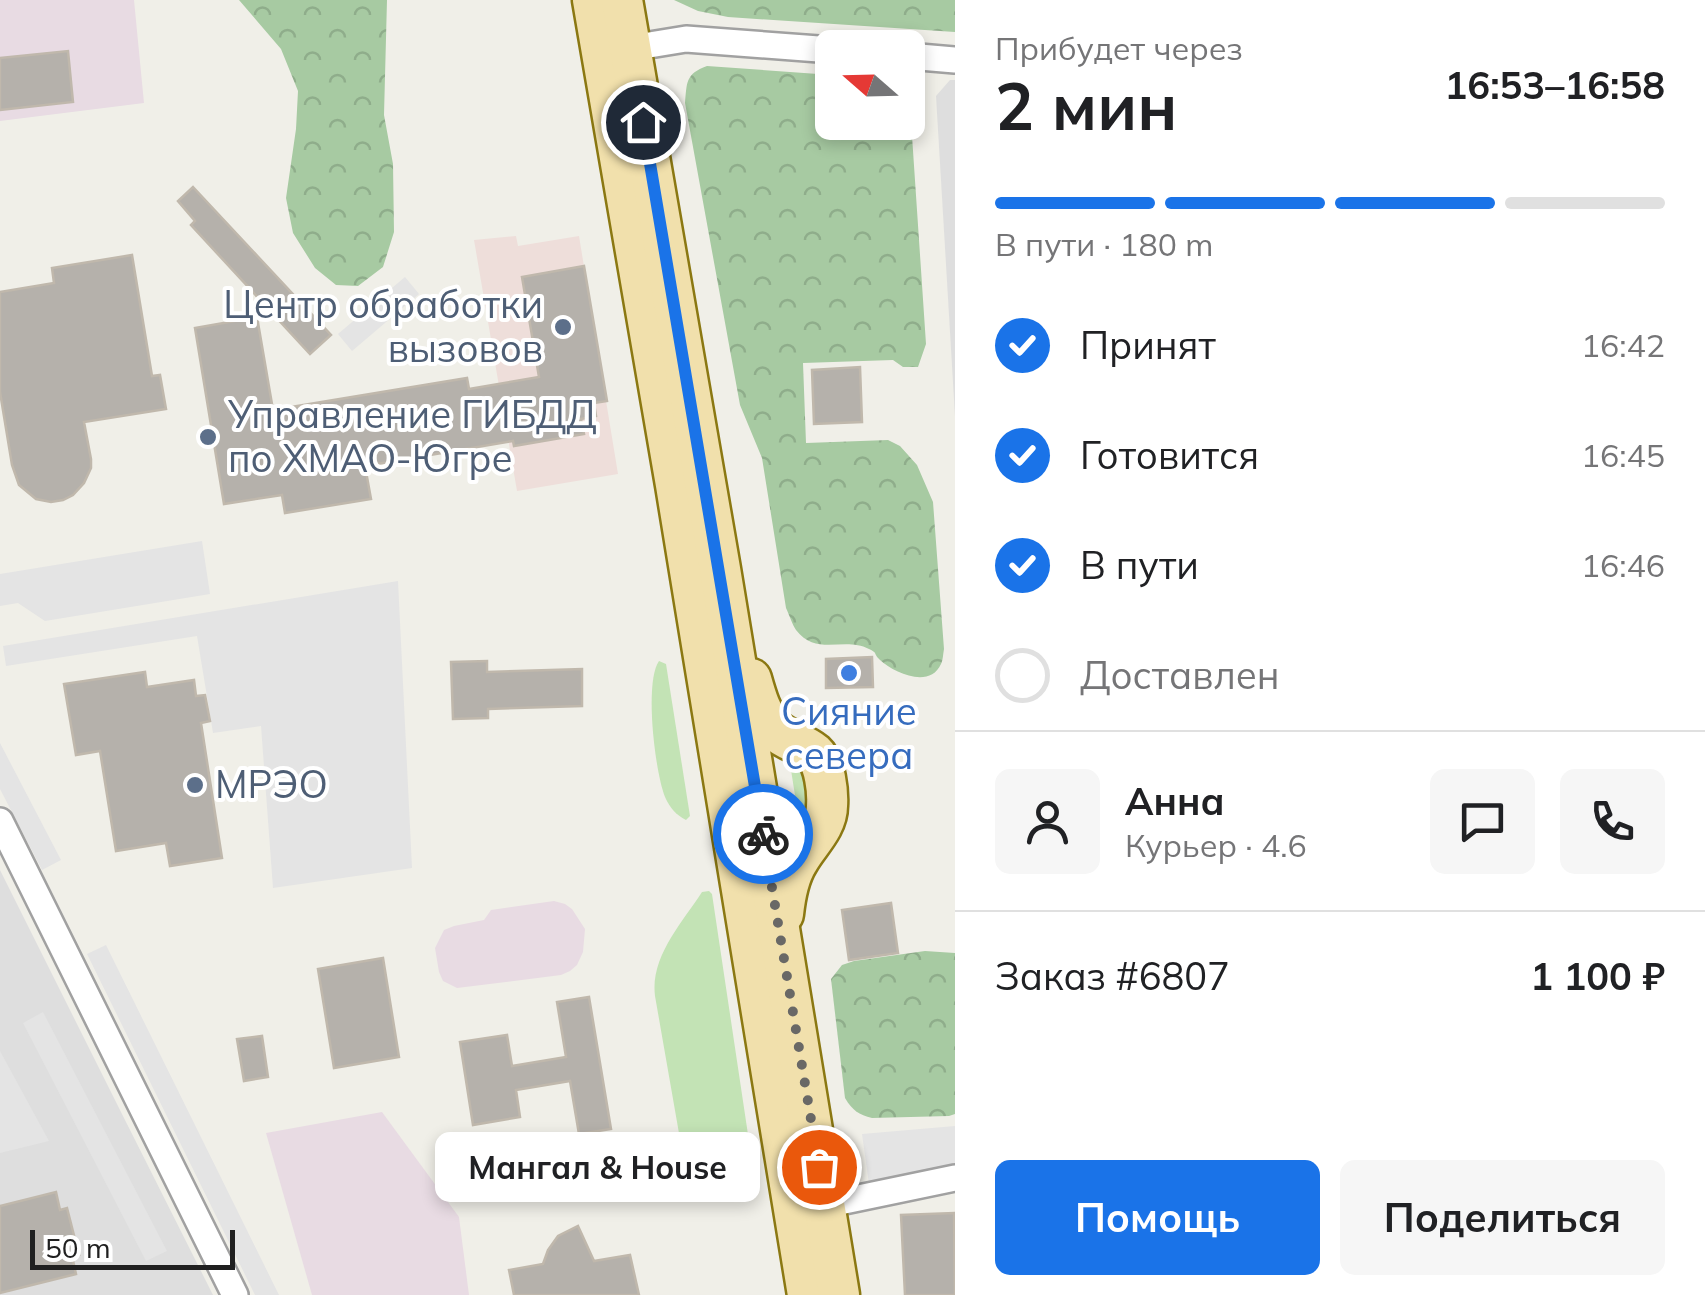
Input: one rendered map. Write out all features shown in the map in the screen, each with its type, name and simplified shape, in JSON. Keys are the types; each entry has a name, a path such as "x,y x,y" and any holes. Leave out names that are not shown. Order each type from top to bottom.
{"main road":[{"path":"593,0 616,50 720,569 780,937 810,1208 808,1295"},
{"path":"622,0 616,50 725,786 810,1208 839,1295"},
{"path":"720,569 763,713 775,730 815,754 822,764 828,804 821,826 798,859 787,887 780,937"},
{"path":"725,786 734,760 749,751 796,745"}],"street":[{"path":"616,50 686,39 815,49"},
{"path":"925,57 955,60"},
{"path":"0,821 235,1295"},
{"path":"810,1208 955,1178"}],"shaded area":[{"path":"0,0 134,0 144,103 0,121"},
{"path":"950,80 955,80 955,416 936,96"},
{"path":"516,236 518,246 579,236 618,474 517,491 474,240"},
{"path":"405,277 419,294 352,351 338,334"},
{"path":"202,541 210,594 45,621 18,603 0,606 0,574"},
{"path":"398,581 412,868 273,888 261,726 213,733 197,636 6,666 3,646"},
{"path":"0,743 61,860 42,870 0,789"},
{"path":"0,870 127,1124 213,1295 0,1295"},
{"path":"554,901 572,909 585,929 583,952 570,971 457,988 443,981 435,948 444,930 484,920 491,910"},
{"path":"106,945 279,1295 255,1295 87,954"},
{"path":"43,1012 167,1251 146,1261 23,1023"},
{"path":"0,1051 49,1141 0,1153"},
{"path":"382,1112 459,1217 469,1295 312,1295 266,1133"},
{"path":"955,1126 955,1168 869,1184 862,1134"}],"green space":[{"path":"239,0 387,0 384,115 393,164 394,232 383,267 358,286 336,285 315,268 293,233 286,198 298,91 281,49"},
{"path":"674,0 955,0 955,32 728,17 698,11"},
{"path":"707,66 815,74 815,140 912,140 926,344 918,367 903,367 893,360 803,363 806,443 888,440 900,446 917,465 933,502 944,649 941,664 929,676 903,674 860,646 813,643 796,630 786,608 762,458 740,405 685,103 687,85"},
{"path":"659,661 666,664 690,816 686,820 667,801 658,768 652,688"},
{"path":"794,761 813,761 806,817 797,808 791,770"},
{"path":"709,891 755,1193 739,1192 695,1160 680,1139 655,996 662,954 702,892"},
{"path":"925,951 955,953 955,1114 872,1118 863,1115 845,1098 831,979 842,965 854,961"}],"building":[{"path":"68,51 73,102 0,110 0,58"},
{"path":"193,187 331,335 310,354 191,225 195,221 178,201"},
{"path":"132,255 152,376 160,375 166,409 84,422 91,468 84,483 63,500 36,499 19,485 12,465 0,392 0,292 54,283 52,268"},
{"path":"584,266 607,401 594,403 596,416 581,419 584,434 514,446 513,441 365,466 371,499 285,513 282,495 224,504 195,328 257,317 273,410 467,378 469,389 539,377 522,277"},
{"path":"860,367 862,422 814,424 812,370"},
{"name":"Сияние севера","path":"872,657 873,687 826,688 826,659"},
{"path":"487,661 487,672 582,669 582,706 488,709 488,718 453,719 451,662"},
{"path":"145,672 147,687 194,680 196,696 205,695 210,721 201,723 222,858 170,866 166,843 116,851 100,751 76,755 64,684"},
{"path":"891,903 898,953 849,960 842,910"},
{"path":"383,958 399,1057 334,1068 318,969"},
{"path":"589,997 611,1129 579,1134 570,1081 516,1090 520,1117 473,1125 460,1042 507,1035 512,1066 566,1057 557,1002"},
{"path":"262,1036 268,1077 244,1081 237,1039"},
{"path":"56,1192 60,1210 67,1208 79,1255 72,1256 76,1274 0,1293 0,1206"},
{"path":"954,1213 955,1295 905,1295 901,1215"},
{"path":"578,1226 594,1261 630,1255 639,1295 514,1295 509,1270 543,1264 558,1236"}],"way so far":[{"path":"763,834 819,1167"}],"place":[{"name":"Центр обработки вызовов","path":"563,327"},
{"name":"Управление ГИБДД по ХМАО-Югре","path":"208,437"},
{"name":"Сияние севера","path":"849,673"},
{"name":"МРЭО","path":"195,785"},
{"name":"Мангал & House","path":"819,1167"}],"route":[{"path":"643,122 763,834"}]}
